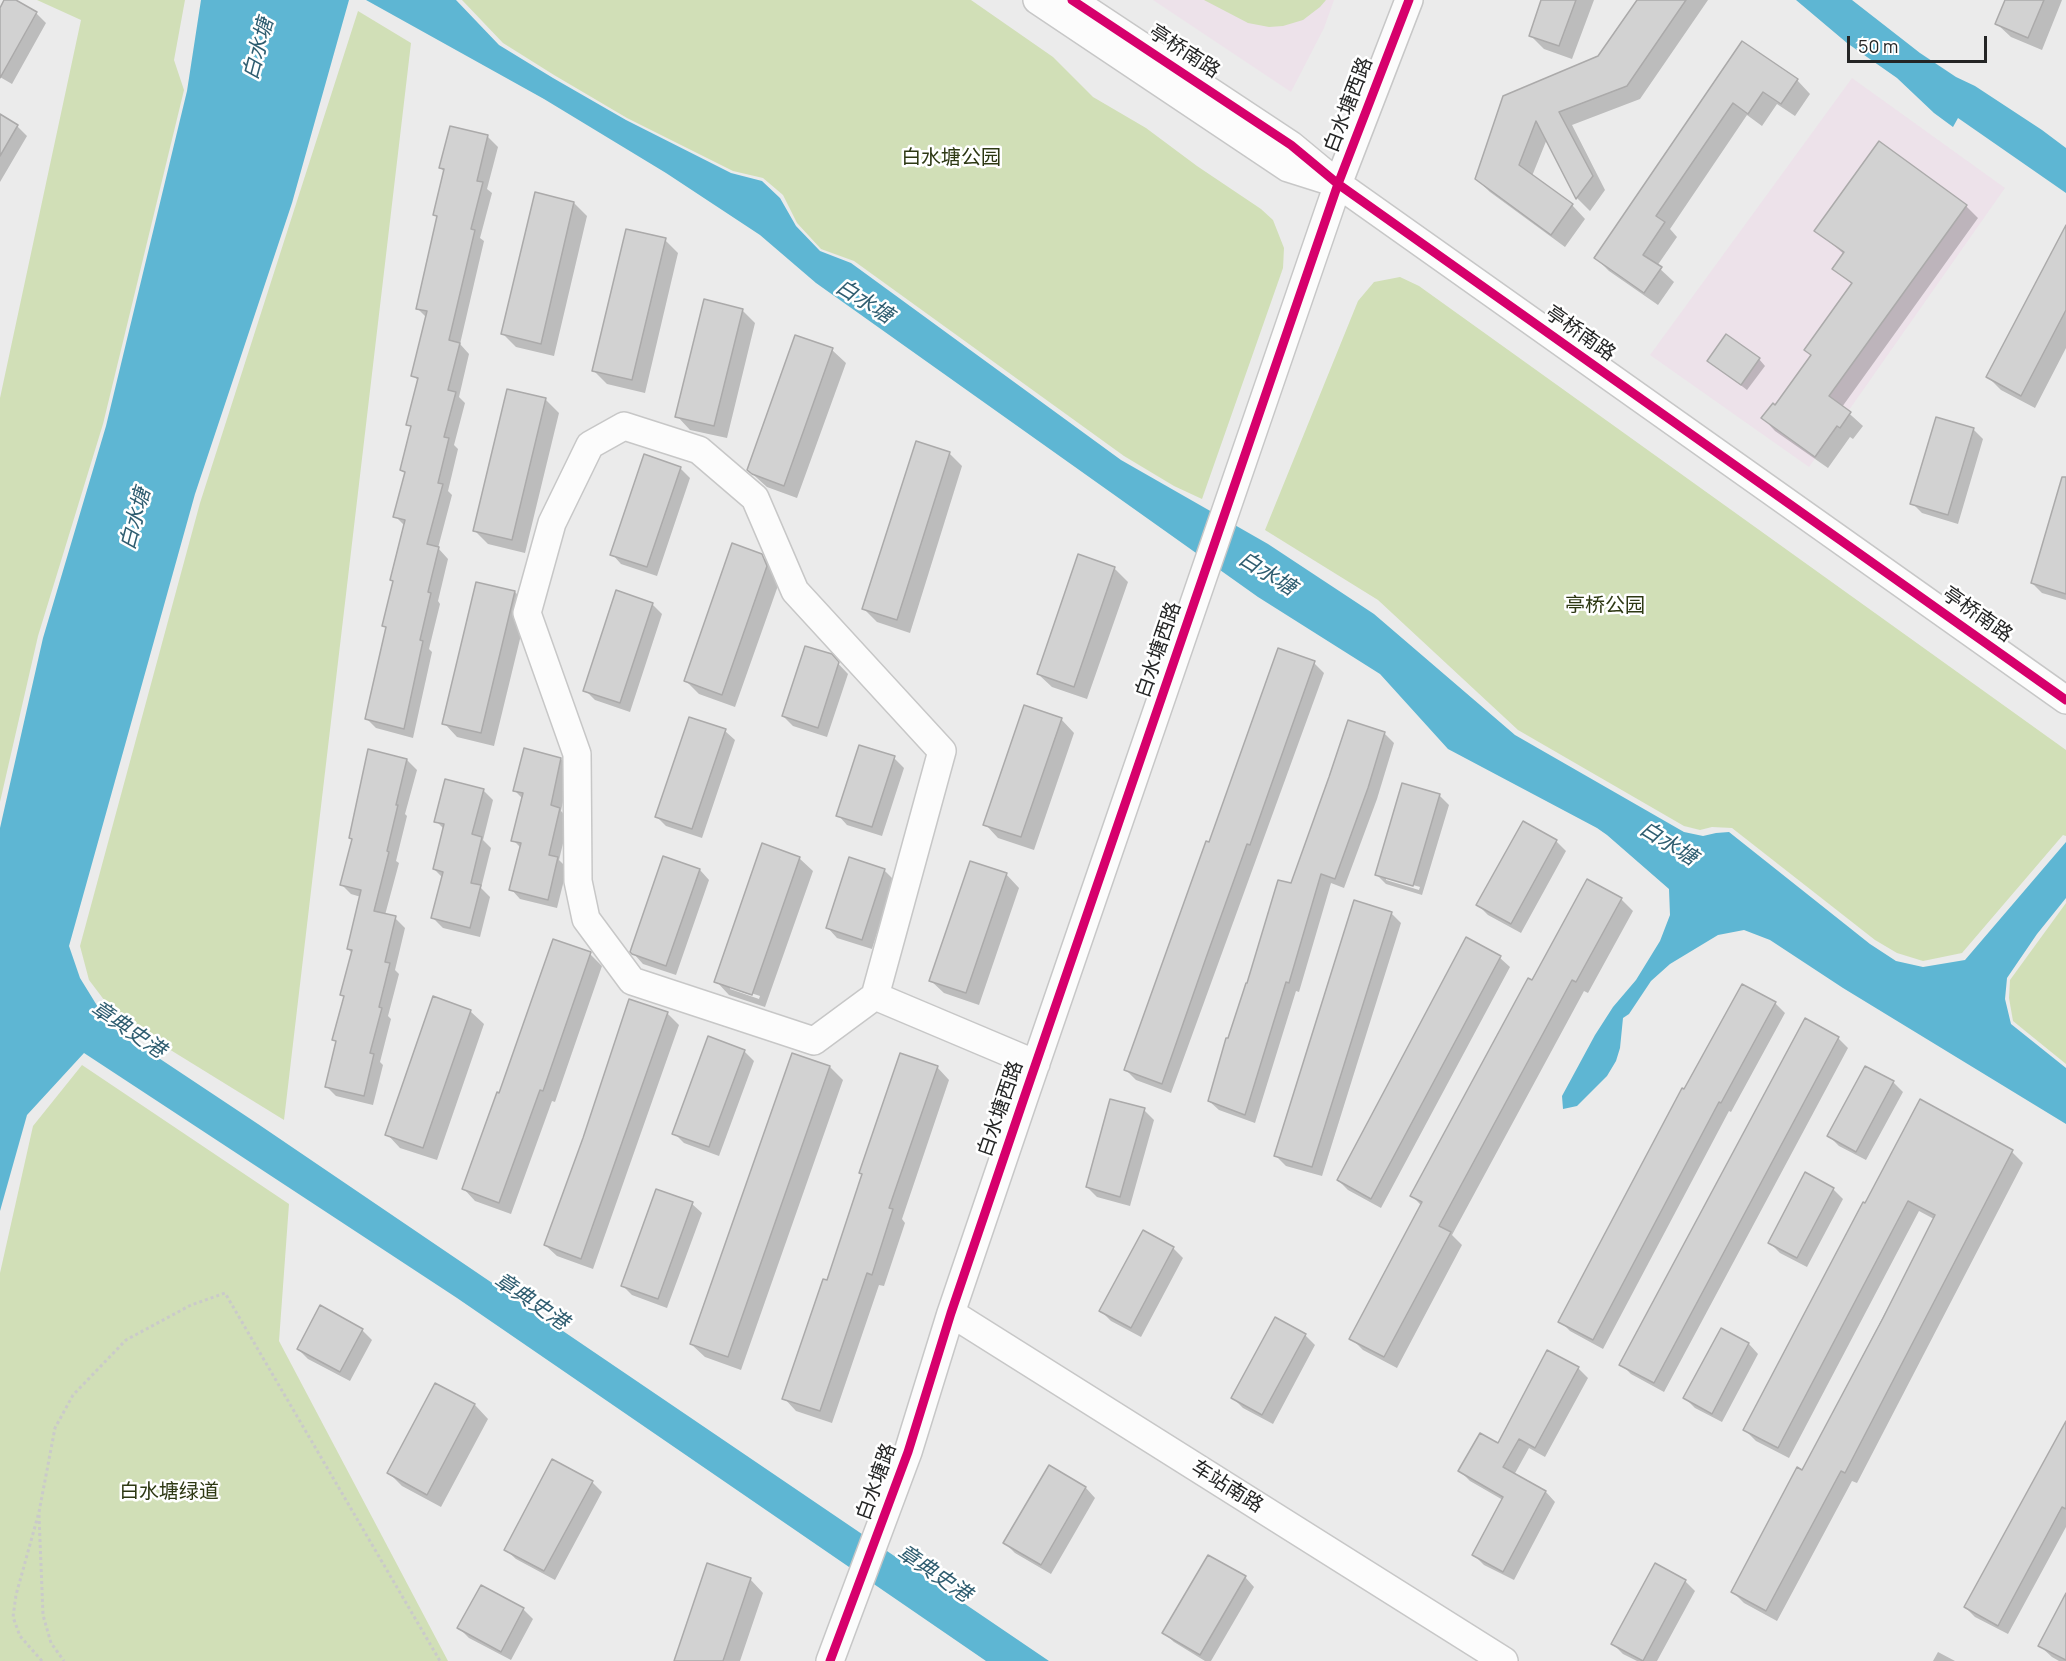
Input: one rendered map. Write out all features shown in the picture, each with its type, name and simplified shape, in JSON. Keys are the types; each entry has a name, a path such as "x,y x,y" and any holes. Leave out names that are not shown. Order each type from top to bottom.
{"street":[{"name":"亭桥南路","path":"1037,0 1288,168 1338,184"},
{"name":"亭桥南路","path":"1072,0 1291,145 1338,184 2066,700"},
{"name":"白水塘西路","path":"951,1314 1338,184 1409,0"},
{"path":"624,426 699,450 755,498 795,591 942,751 875,996 814,1041 632,981 586,919 578,881 577,754 527,613 552,523 590,445 624,426"},
{"path":"875,996 1036,1064"},
{"name":"白水塘路","path":"830,1658 908,1452 951,1314"},
{"name":"车站南路","path":"951,1314 1504,1661"}],"path":[{"path":"42,1661 20,1636 13,1617 16,1595 39,1512 55,1428 73,1395 126,1340 191,1305 225,1293 440,1661"},
{"path":"39,1512 43,1616 51,1643 64,1661"}],"shaded area":[{"path":"1153,0 1334,0 1324,28 1291,92"},
{"path":"1852,78 2005,188 1809,467 1650,355"}],"green space":[{"path":"37,0 185,0 174,60 184,90 103,424 38,636 0,802 0,398 81,20"},
{"name":"白水塘公园","path":"462,0 971,0 1053,57 1093,97 1146,128 1261,209 1273,220 1284,248 1283,268 1202,499 1174,486 1124,456 854,261 821,249 797,223 783,195 763,178 733,171 627,118 554,75 503,43"},
{"path":"1204,0 1326,0 1303,20 1283,26 1269,27 1248,23"},
{"path":"358,11 411,43 284,1120 117,1017 89,980 80,946 200,503"},
{"name":"亭桥公园","path":"1400,277 1419,286 2066,750 2066,836 2063,835 1962,953 1923,961 1897,953 1875,940 1732,828 1712,827 1700,830 1684,826 1518,730 1378,600 1265,530 1358,301 1374,282"},
{"path":"2066,903 2066,1064 2013,1021 2009,998 2010,980"},
{"name":"白水塘绿道","path":"82,1065 289,1204 279,1341 448,1661 0,1661 0,1273 33,1126"}],"water":[{"name":"白水塘","path":"201,0 349,0 292,203 195,494 69,946 80,978 109,1025 1049,1661 986,1661 457,1298 84,1053 27,1115 0,1211 0,828 43,638 106,426 187,91"},
{"name":"白水塘","path":"366,0 456,0 499,45 553,78 626,120 731,173 762,181 780,198 796,226 820,251 851,263 1121,460 1268,544 1374,614 1515,735 1684,832 1703,836 1729,832 1870,944 1896,961 1923,967 1965,960 2066,842 2066,898 2037,934 2007,978 2005,999 2011,1024 2066,1068 2066,1124 1843,988 1770,940 1744,930 1718,935 1670,964 1651,981 1629,1014 1623,1018 1620,1048 1616,1061 1607,1076 1577,1106 1563,1109 1562,1096 1595,1035 1613,1007 1636,980 1660,941 1670,915 1669,889 1597,828 1448,749 1380,674 1258,597 816,283 760,235 666,173 544,99"},
{"path":"1796,0 1852,0 1920,53 2042,130 2066,148 2066,193 1958,118 1953,127 1934,113 1897,78 1847,43"}],"building":[{"path":"4,0 16,0 37,12 0,78 0,8"},
{"path":"1541,0 1576,0 1559,46 1529,36"},
{"path":"1637,0 1686,0 1627,86 1559,112 1593,176 1576,199 1536,121 1519,165 1573,204 1551,235 1475,179 1503,96 1598,56"},
{"path":"2005,0 2044,0 2028,38 1995,24"},
{"path":"1742,41 1798,79 1781,104 1763,92 1748,114 1733,103 1656,216 1665,222 1643,255 1662,267 1644,293 1594,258"},
{"path":"0,114 18,125 0,156"},
{"path":"450,126 488,135 477,181 483,182 471,229 475,230 449,340 460,343 448,390 456,392 444,437 449,438 438,483 443,484 427,544 439,547 428,592 431,593 420,640 423,641 404,729 365,719 386,627 382,626 393,581 390,580 405,520 393,517 405,472 400,470 411,426 406,425 418,378 411,376 427,311 416,309 437,216 433,215 444,169 439,168"},
{"path":"1879,141 1967,205 1829,396 1851,412 1840,428 1837,426 1815,457 1761,418 1773,403 1775,405 1811,355 1804,350 1852,283 1832,269 1844,252 1814,231"},
{"path":"535,192 574,202 541,344 501,334"},
{"path":"2066,225 2066,310 2021,396 1986,377"},
{"path":"626,229 666,238 632,380 592,371"},
{"path":"704,299 743,309 714,426 675,417"},
{"path":"1726,334 1760,358 1741,385 1707,361"},
{"path":"795,335 833,348 784,486 747,470"},
{"path":"507,389 546,398 512,540 473,531"},
{"path":"1936,417 1974,428 1948,515 1910,504"},
{"path":"916,441 950,452 897,620 862,609"},
{"path":"644,454 681,467 647,567 610,555"},
{"path":"2062,477 2066,477 2066,594 2031,583"},
{"path":"732,543 762,554 767,566 722,695 684,681"},
{"path":"1078,554 1115,567 1074,687 1037,674"},
{"path":"476,582 515,591 481,733 442,724"},
{"path":"616,590 653,603 620,703 583,691"},
{"path":"805,646 832,654 839,662 818,728 782,716"},
{"path":"1278,648 1315,661 1162,1084 1124,1070"},
{"path":"1024,705 1062,718 1021,837 983,825"},
{"path":"689,717 726,729 692,829 655,817"},
{"path":"1348,720 1385,732 1368,788 1335,879 1321,874 1289,983 1286,982 1245,1115 1208,1101 1226,1038 1228,1038 1247,983 1278,880 1291,883"},
{"path":"859,745 895,756 872,827 836,816"},
{"path":"524,748 561,758 551,805 560,808 549,855 558,857 548,900 509,890 521,843 511,841 523,793 513,791"},
{"path":"368,749 407,759 387,851 389,852 374,911 396,916 385,962 390,963 379,1007 382,1008 370,1053 374,1054 364,1096 325,1087 336,1041 332,1040 344,996 340,995 352,950 347,949 361,890 340,885 352,839 349,838"},
{"path":"445,779 484,789 472,834 482,837 471,883 481,885 470,928 431,918 443,872 433,869 444,824 434,822"},
{"path":"1402,783 1440,794 1413,886 1375,875"},
{"path":"1523,821 1557,840 1511,924 1476,905"},
{"path":"762,843 800,857 752,995 714,982"},
{"path":"663,856 700,869 666,966 630,952"},
{"path":"849,857 885,869 862,940 826,928"},
{"path":"970,861 1007,873 966,993 929,981"},
{"path":"1587,879 1622,898 1576,982 1572,980 1439,1226 1451,1232 1384,1357 1349,1339 1422,1202 1410,1196 1528,978 1532,980"},
{"path":"1354,900 1392,912 1312,1167 1274,1156"},
{"path":"1466,937 1501,956 1371,1199 1337,1180"},
{"path":"553,939 591,952 543,1091 540,1090 499,1203 462,1189 497,1092 499,1093"},
{"path":"1742,984 1776,1002 1721,1103 1719,1102 1593,1340 1558,1322 1682,1088 1684,1089"},
{"path":"433,996 471,1010 423,1148 385,1135"},
{"path":"629,999 668,1012 581,1259 544,1245 583,1138"},
{"path":"1805,1018 1839,1037 1654,1383 1619,1365"},
{"path":"708,1036 745,1050 709,1147 672,1134"},
{"path":"792,1053 830,1066 728,1357 690,1344"},
{"path":"900,1053 938,1066 889,1208 893,1209 872,1275 867,1273 820,1411 782,1399 823,1279 827,1280 862,1174 859,1173"},
{"path":"1865,1066 1894,1081 1856,1152 1827,1136"},
{"path":"1110,1099 1145,1108 1120,1197 1086,1187"},
{"path":"1920,1099 2013,1150 1845,1473 1841,1471 1766,1611 1731,1592 1797,1467 1802,1470 1935,1215 1908,1201 1778,1448 1743,1430"},
{"path":"1805,1172 1834,1188 1797,1258 1768,1243"},
{"path":"656,1189 693,1202 658,1299 621,1286"},
{"path":"1143,1230 1174,1247 1131,1328 1099,1311"},
{"path":"320,1305 363,1329 340,1372 297,1349"},
{"path":"1275,1317 1306,1334 1262,1415 1231,1398"},
{"path":"1721,1328 1749,1343 1712,1414 1683,1398"},
{"path":"1547,1350 1579,1367 1535,1448 1519,1439 1503,1467 1546,1491 1503,1572 1472,1555 1503,1497 1458,1471 1480,1433 1498,1443"},
{"path":"435,1383 475,1404 427,1495 387,1473"},
{"path":"2066,1421 2066,1509 2062,1507 1998,1626 1964,1607"},
{"path":"552,1459 593,1481 544,1571 504,1550"},
{"path":"1049,1465 1086,1487 1041,1565 1003,1543"},
{"path":"1208,1555 1246,1576 1200,1655 1162,1633"},
{"path":"707,1563 751,1578 723,1661 674,1661"},
{"path":"1655,1563 1686,1580 1643,1661 1611,1644"},
{"path":"481,1585 524,1608 501,1652 457,1628"},
{"path":"2066,1593 2066,1660 2038,1646"}],"cycle path":[{"path":"1072,0 1291,145 1338,184 2066,700"},
{"path":"830,1661 908,1452 951,1313 1338,184 1409,0"}],"water label":[{"name":"章典史港","path":"128,1030"},
{"name":"章典史港","path":"531,1302"},
{"name":"章典史港","path":"934,1574"}]}
